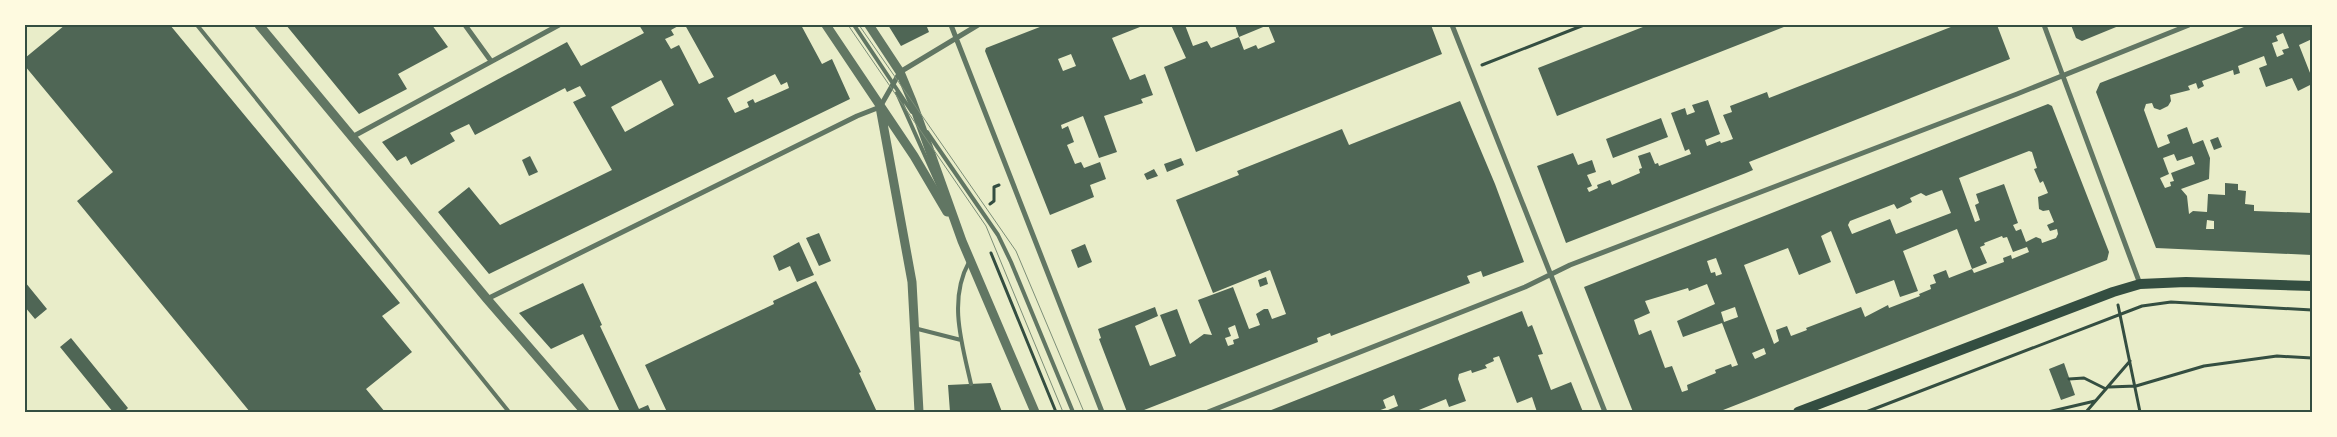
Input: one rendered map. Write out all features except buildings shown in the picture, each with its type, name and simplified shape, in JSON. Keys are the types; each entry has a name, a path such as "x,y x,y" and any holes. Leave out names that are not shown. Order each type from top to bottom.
{"main road":[{"path":"1798,412 2113,292 2140,284 2186,282 2312,286"}],"street":[{"path":"259,25 487,299 585,412"},
{"path":"465,25 491,62"},
{"path":"351,137 559,25"},
{"path":"826,25 940,198 962,241"},
{"path":"869,25 900,72 920,122 962,241 1035,412"},
{"path":"951,25 1102,412"},
{"path":"487,299 857,116 880,107 900,72 978,25"},
{"path":"1452,25 1605,412"},
{"path":"2044,25 2140,284"},
{"path":"1208,412 1525,287 1570,265 2064,75 2188,25"},
{"path":"880,107 910,268 919,412"}],"lane":[{"path":"197,25 509,412"},
{"path":"854,25 998,235 1073,412"},
{"path":"893,84 962,241"},
{"path":"970,260 960,278 958,318 971,384"},
{"path":"914,328 961,340"}],"path":[{"path":"1470,70 1584,25"},
{"path":"2113,292 2121,313 2140,412"},
{"path":"1866,412 2142,306 2170,302 2312,310"},
{"path":"2069,379 2084,378 2107,388 2136,386 2204,366 2277,356 2312,358"},
{"path":"2086,412 2130,360"},
{"path":"2048,412 2096,401"}],"tram line":[{"path":"848,25 986,226 1063,412"},
{"path":"859,25 1016,251 1084,412"}]}
